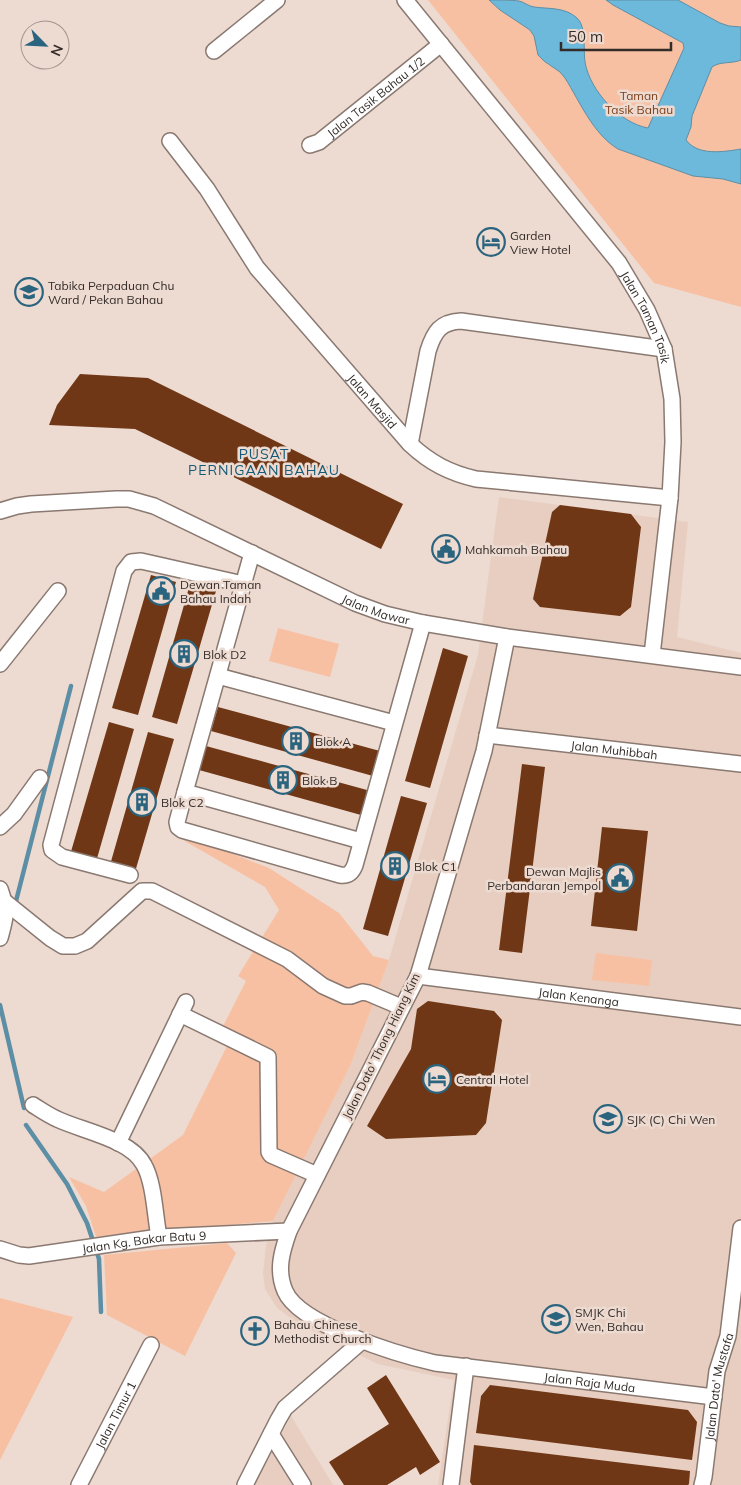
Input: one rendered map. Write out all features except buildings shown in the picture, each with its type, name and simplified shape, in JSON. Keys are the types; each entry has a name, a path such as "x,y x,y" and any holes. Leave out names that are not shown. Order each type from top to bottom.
{"street":[{"path":"214,51 277,0"},
{"name":"Jalan Taman Tasik","path":"406,0 619,263 647,310 664,350 672,399 673,442 670,498 652,655"},
{"name":"Jalan Tasik Bahau 1/2","path":"310,145 319,142 441,44"},
{"name":"Jalan Masjid","path":"170,141 206,189 257,268 410,444 430,461 461,476 476,479 670,498"},
{"path":"410,444 431,341 436,331 444,324 452,321 664,350"},
{"name":"Jalan Mawar","path":"0,511 31,504 129,499 154,506 355,603 385,614 423,623 508,636 741,667"},
{"path":"252,553 177,822 178,827 182,830 340,875 350,874 353,870 423,623"},
{"path":"130,875 62,856 52,850 51,845 124,571 131,562 140,561 243,584"},
{"path":"0,664 58,591"},
{"name":"Jalan Dato' Thong Hiang Kim","path":"280,1264 289,1231 418,976 484,751 508,636"},
{"path":"218,676 394,723"},
{"name":"Jalan Muhibbah","path":"487,734 741,764"},
{"path":"0,827 14,814 40,778"},
{"path":"185,792 361,841"},
{"path":"8,902 50,938 63,946 75,946 87,941 142,891 152,891 287,959 323,986 345,996 362,992 368,993 402,1008"},
{"path":"0,938 8,902"},
{"name":"Jalan Kenanga","path":"418,976 741,1017"},
{"path":"118,1143 183,1008 268,1057 269,1152 271,1155 317,1175"},
{"path":"33,1105 57,1120 125,1145 136,1154 144,1165 150,1183 159,1237"},
{"name":"Jalan Kg. Bakar Batu 9","path":"0,1249 29,1256 159,1237 289,1231"},
{"name":"Jalan Dato' Mustafa","path":"702,1485 717,1371 728,1336 740,1236"},
{"name":"Jalan Raja Muda","path":"280,1264 281,1280 286,1293 295,1304 318,1320 362,1341 408,1356 435,1363 714,1397"},
{"path":"245,1485 270,1434 288,1404 362,1341"},
{"name":"Jalan Timur 1","path":"79,1485 151,1345"},
{"path":"451,1485 466,1366"},
{"path":"270,1434 303,1485"}],"shaded area":[{"path":"499,497 688,522 677,637 741,653 741,1485 438,1485 454,1380 378,1364 330,1341 277,1308 265,1289 263,1273 266,1246 273,1221 351,1064 389,960 478,655"},
{"path":"291,1416 333,1485 255,1485"}],"green space":[{"name":"Taman Tasik Bahau","path":"428,0 741,0 741,307 654,283"},
{"path":"278,628 339,644 330,677 269,661"},
{"path":"181,839 228,852 269,868 339,913 373,956 389,960 351,1064 273,1221 96,1237 86,1206 69,1177 104,1192 183,1135 227,1046 216,1040 246,981 238,976 279,910 265,887"},
{"path":"596,953 652,960 649,986 592,980"},
{"path":"227,1243 236,1253 185,1356 107,1315 104,1255"},
{"path":"0,1298 73,1317 0,1460"}],"water":[{"path":"489,0 519,1 534,7 562,10 577,18 582,27 585,62 593,84 617,113 637,125 648,128 684,48 683,43 606,0 678,0 720,23 741,27 741,60 712,67 692,116 691,127 686,140 697,149 704,151 719,152 741,149 741,184 723,179 693,176 618,149 609,143 594,126 565,78 538,55 534,36 530,30 500,10"}],"waterway":[{"path":"15,905 71,686"},
{"path":"0,1005 24,1108"},
{"path":"26,1125 67,1184 87,1223 99,1259 101,1312"}],"place":[{"name":"Garden View Hotel","path":"491,242"},
{"name":"Tabika Perpaduan Chu Ward / Pekan Bahau","path":"29,292"},
{"name":"Mahkamah Bahau","path":"446,549"},
{"name":"Dewan Taman Bahau Indah","path":"161,591"},
{"name":"Blok D2","path":"184,654"},
{"name":"Blok A","path":"296,741"},
{"name":"Blok B","path":"283,780"},
{"name":"Blok C2","path":"142,802"},
{"name":"Blok C1","path":"395,866"},
{"name":"Dewan Majlis Perbandaran Jempol","path":"620,878"},
{"name":"Central Hotel","path":"437,1079"},
{"name":"SJK (C) Chi Wen","path":"608,1119"},
{"name":"SMJK Chi Wen, Bahau","path":"556,1319"},
{"name":"Bahau Chinese Methodist Church","path":"255,1331"}],"district":[{"name":"PUSAT PERNIGAAN BAHAU","path":"264,462"}]}
